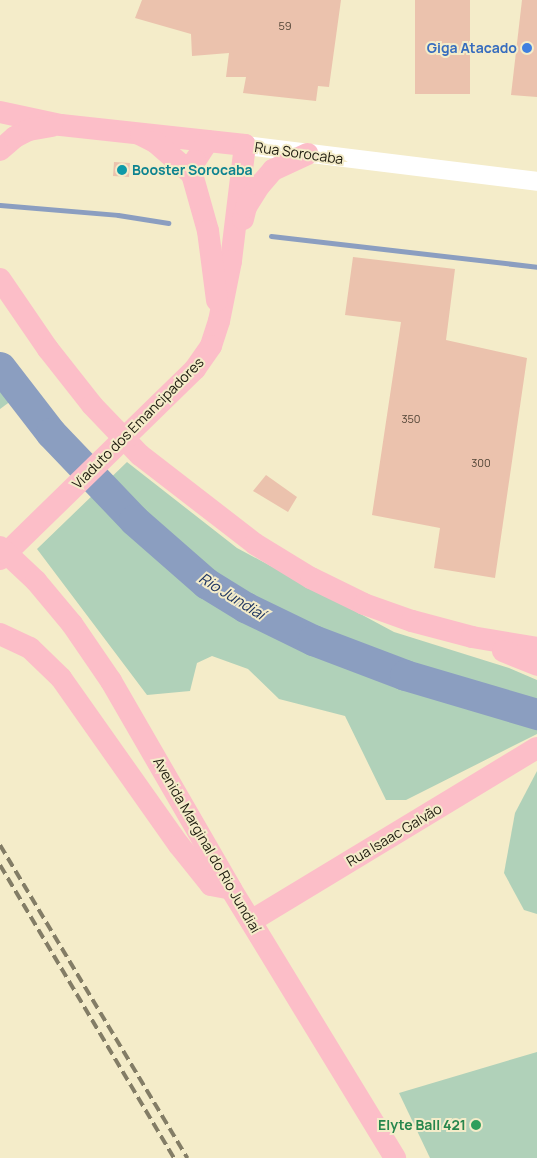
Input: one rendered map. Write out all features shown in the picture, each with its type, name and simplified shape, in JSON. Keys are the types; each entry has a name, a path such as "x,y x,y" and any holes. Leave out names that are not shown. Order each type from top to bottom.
{"main road":[{"path":"0,112 61,125"},
{"path":"0,150 15,137 29,130 61,125"},
{"name":"Rua Sorocaba","path":"61,125 245,145"},
{"path":"136,132 155,142 192,174"},
{"path":"208,141 195,161 192,174 208,231 219,321"},
{"path":"231,261 245,145"},
{"path":"231,261 246,207 260,185 273,170 307,154"},
{"name":"Viaduto dos Emancipadores","path":"0,559 195,369 211,346 219,321 231,261"},
{"path":"1,279 48,349 92,405 140,455 255,544 311,578 364,604 412,621 472,637 537,648"},
{"name":"Avenida Marginal do Rio Jundiaí","path":"0,547 36,581 72,624 111,681 251,921 395,1158"},
{"path":"0,634 30,648 60,678 179,845 211,885 232,889"},
{"path":"472,637 537,665"},
{"name":"Rua Isaac Galvão","path":"251,921 537,748"}],"street":[{"name":"Rua Sorocaba","path":"245,145 537,181"}],"green space":[{"path":"0,377 15,398 0,409"},
{"path":"127,462 237,548 394,632 509,668 537,680 537,734 406,800 386,800 345,716 279,699 248,669 212,656 197,663 190,691 147,695 37,549"},
{"path":"537,771 537,914 524,910 504,873 515,813"},
{"name":"Elyte Ball 421","path":"537,1052 537,1158 430,1158 399,1093"}],"building":[{"path":"142,0 341,0 329,87 318,86 316,101 243,93 246,77 226,77 229,53 192,56 191,34 135,18"},
{"path":"415,0 470,0 470,94 415,94"},
{"name":"Giga Atacado","path":"522,0 537,0 537,97 511,95"},
{"name":"Booster Sorocaba","path":"114,162 130,163 129,177 113,176"},
{"path":"353,257 455,269 446,340 527,358 495,578 434,568 440,528 372,515 401,322 345,315"},
{"path":"266,475 297,497 288,512 253,491"}],"waterway":[{"path":"0,205 118,215 168,223"},
{"path":"271,236 537,267"},
{"name":"Rio Jundiaí","path":"0,367 51,433 134,520 206,583 245,607 313,640 405,675 537,714"}],"railway":[{"path":"0,845 187,1158"},
{"path":"0,865 174,1158"}],"place":[{"name":"Giga Atacado","path":"527,48"},
{"name":"Booster Sorocaba","path":"122,170"},
{"name":"Elyte Ball 421","path":"476,1125"}]}
